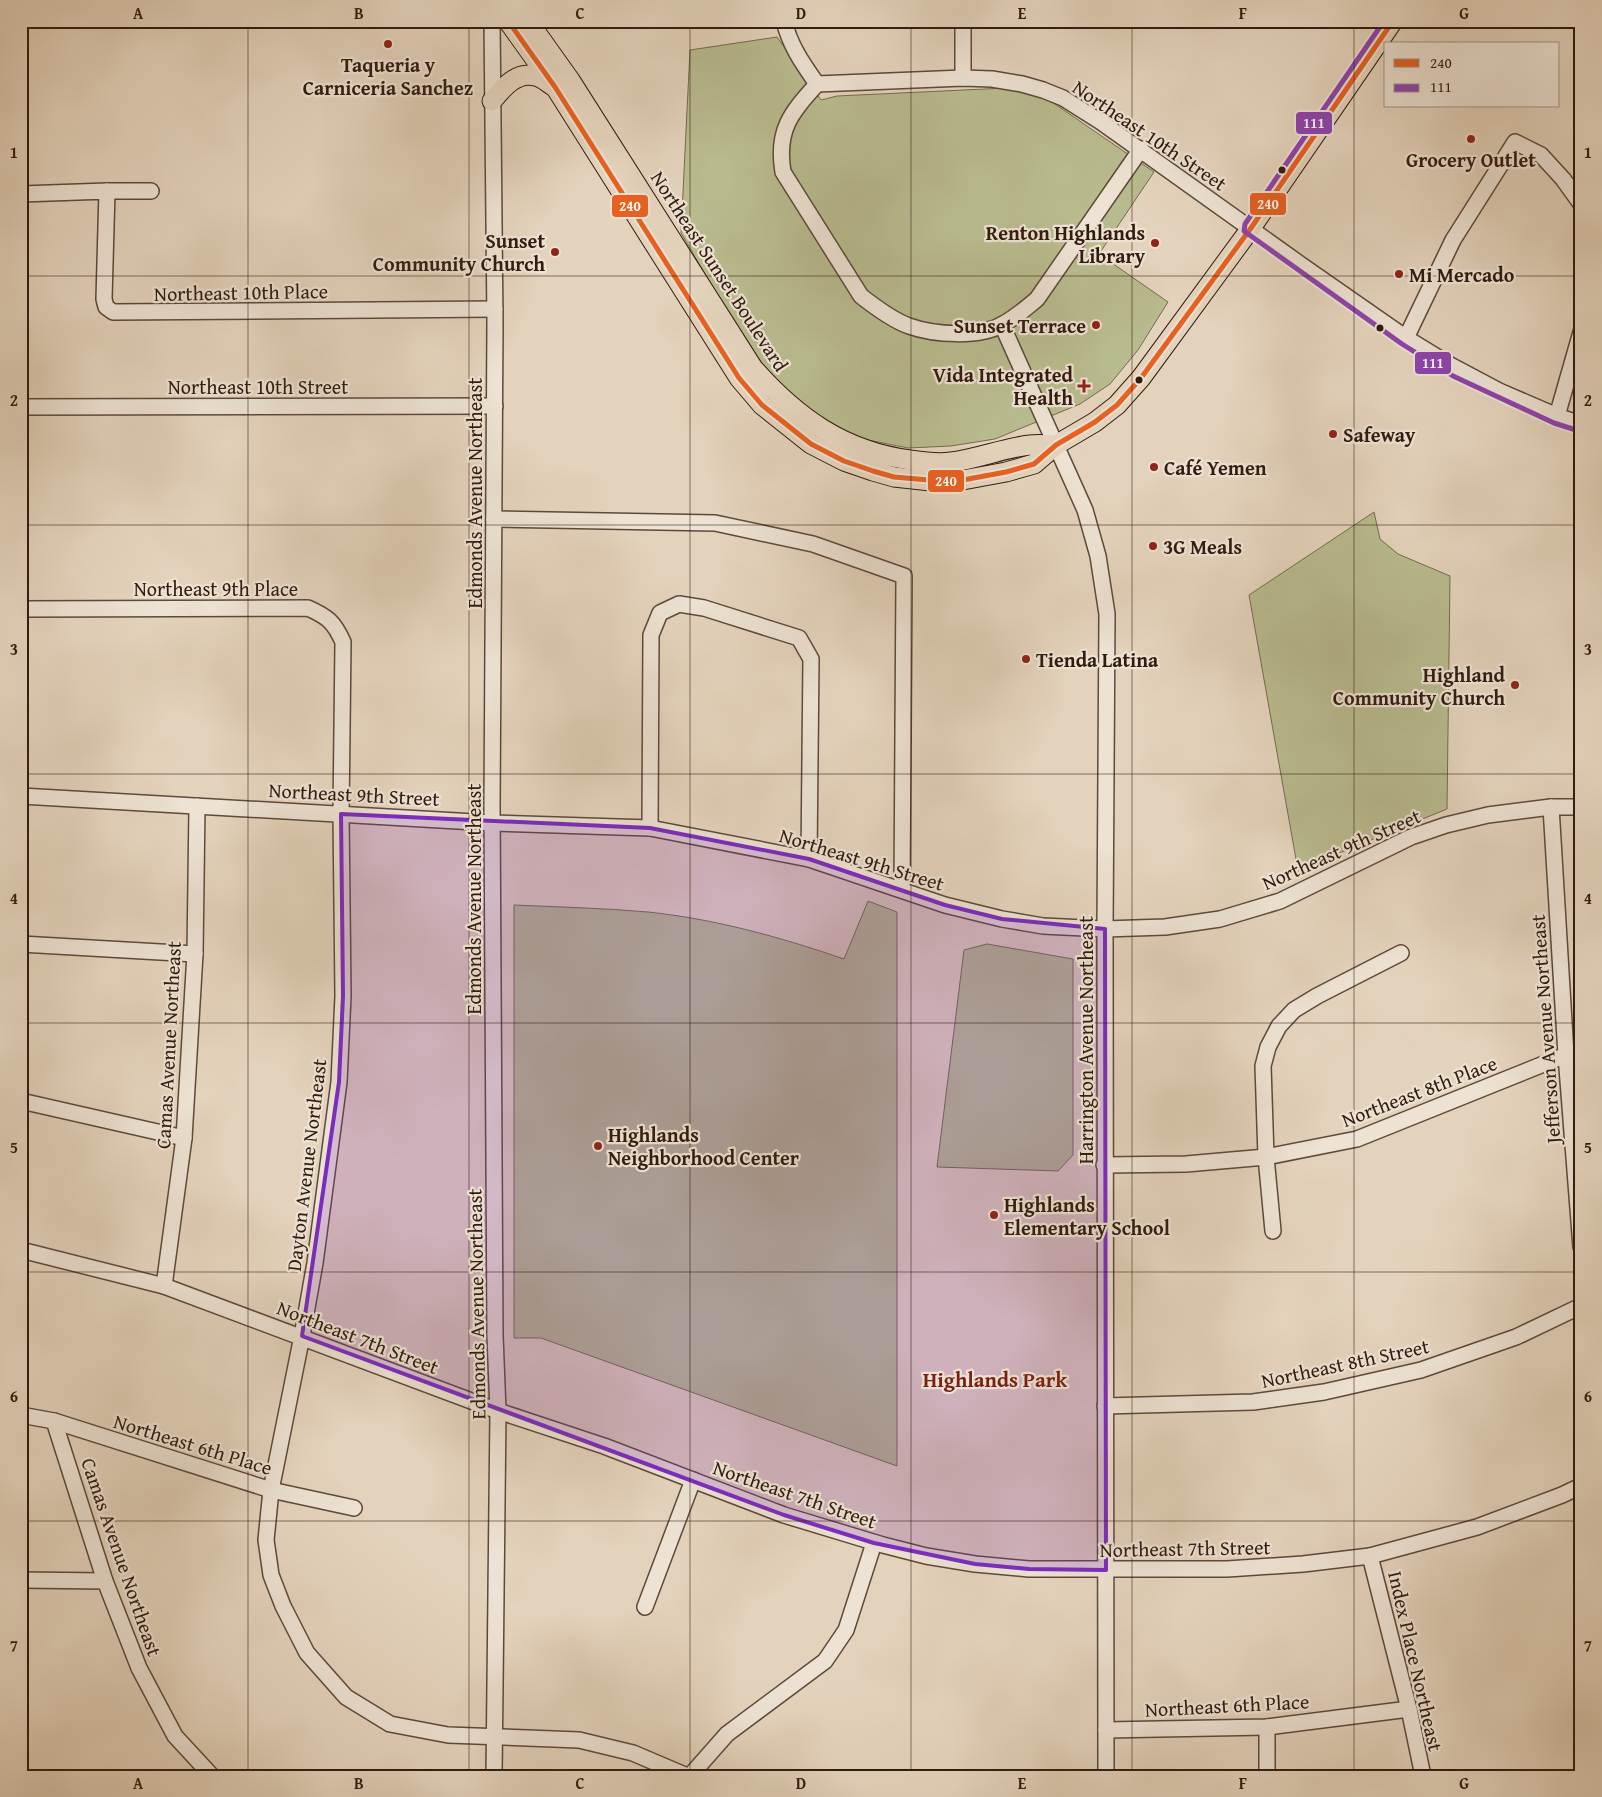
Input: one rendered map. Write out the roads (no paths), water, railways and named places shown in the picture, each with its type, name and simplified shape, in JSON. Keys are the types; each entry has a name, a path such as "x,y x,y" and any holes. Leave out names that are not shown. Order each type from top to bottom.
{"main road":[{"name":"Northeast Sunset Boulevard","path":"508,21 555,87 739,378 762,405 812,444 844,461 894,477 940,482 952,482 997,474 1034,464 1056,445 1095,422 1117,405 1141,378 1251,228 1393,21"},
{"name":"Northeast Sunset Boulevard","path":"528,21 570,80 748,360 774,392 821,430 851,445 878,454 932,463 978,457 1030,445 1056,445"},
{"path":"492,102 506,85 522,76 536,76 555,87"},
{"path":"873,471 884,465 922,468 932,463"}],"street":[{"name":"Edmonds Avenue Northeast","path":"492,21 495,310 492,823 495,1335 498,1411 494,1776"},
{"path":"784,21 788,38 817,84 798,105 787,122 780,156 783,172 861,296 876,308 909,326 934,331 961,333 986,331 1002,325 1036,299 1141,150"},
{"path":"963,21 963,78"},
{"name":"Northeast 10th Street","path":"817,84 963,78 992,79 1022,84 1063,98 1141,150 1406,338 1457,370 1557,416 1581,424"},
{"path":"1406,338 1453,240 1515,142 1541,155 1563,179 1581,204"},
{"name":"Northeast 10th Place","path":"106,191 104,299 106,306 113,312 495,310"},
{"path":"21,194 151,191"},
{"name":"Harrington Avenue Northeast","path":"1002,325 1085,510 1098,556 1107,614 1104,929 1106,1776"},
{"path":"1557,416 1581,332"},
{"name":"Northeast 10th Street","path":"21,407 495,406"},
{"path":"494,519 715,523 813,544 904,576 902,890"},
{"path":"650,828 651,635 660,613 678,604 704,608 799,638 811,659 809,859"},
{"name":"Northeast 9th Place","path":"21,609 308,608 325,616 336,628 342,642 341,814"},
{"name":"Northeast 9th Street","path":"21,796 492,823 650,828 809,859 945,905 1002,919 1043,926 1104,929 1165,926 1220,919 1280,902 1411,837 1446,825 1488,816 1551,807 1581,807"},
{"name":"Camas Avenue Northeast","path":"164,1286 184,1138 195,954 197,806"},
{"name":"Jefferson Avenue Northeast","path":"1551,807 1566,1055 1581,1247"},
{"name":"Dayton Avenue Northeast","path":"341,814 343,996 338,1082 315,1263 271,1490 266,1540 270,1575 307,1652 346,1697 390,1724 448,1735 579,1740 633,1753 688,1776"},
{"path":"21,944 195,954"},
{"path":"1273,1231 1266,1157 1263,1066 1268,1047 1279,1026 1294,1010 1317,996 1401,953"},
{"name":"Northeast 8th Place","path":"1104,1165 1186,1164 1266,1157 1357,1139 1566,1055"},
{"path":"21,1101 184,1138"},
{"name":"Northeast 7th Street","path":"21,1250 164,1286 302,1336 498,1411 604,1446 784,1515 874,1543 926,1556 975,1564 1029,1570 1227,1570 1370,1556 1477,1527 1581,1486"},
{"name":"Northeast 8th Street","path":"1106,1406 1253,1402 1324,1392 1421,1370 1516,1337 1581,1306"},
{"name":"Northeast 6th Place","path":"21,1415 54,1421 271,1490 354,1508"},
{"name":"Camas Avenue Northeast","path":"54,1421 105,1581 139,1668 175,1736 212,1776"},
{"path":"645,1607 693,1480"},
{"path":"688,1776 727,1734 825,1661 846,1630 874,1543"},
{"name":"Index Place Northeast","path":"1370,1556 1409,1709 1423,1776"},
{"path":"21,1580 105,1581"},
{"name":"Northeast 6th Place","path":"1106,1730 1267,1727 1409,1709"},
{"path":"1267,1727 1267,1776"}],"place":[{"name":"Taqueria y Carniceria Sanchez","path":"388,44"},
{"name":"Grocery Outlet","path":"1471,139"},
{"name":"Renton Highlands Library","path":"1155,243"},
{"name":"Sunset Community Church","path":"555,252"},
{"name":"Mi Mercado","path":"1399,274"},
{"name":"Sunset Terrace","path":"1096,325"},
{"name":"Vida Integrated Health","path":"1084,386"},
{"name":"Safeway","path":"1333,434"},
{"name":"Café Yemen","path":"1154,467"},
{"name":"3G Meals","path":"1153,546"},
{"name":"Tienda Latina","path":"1026,659"},
{"name":"Highland Community Church","path":"1515,685"},
{"name":"Highlands Neighborhood Center","path":"598,1146"},
{"name":"Highlands Elementary School","path":"994,1215"}],"district":[{"name":"Highlands Park","path":"995,1379"}]}
